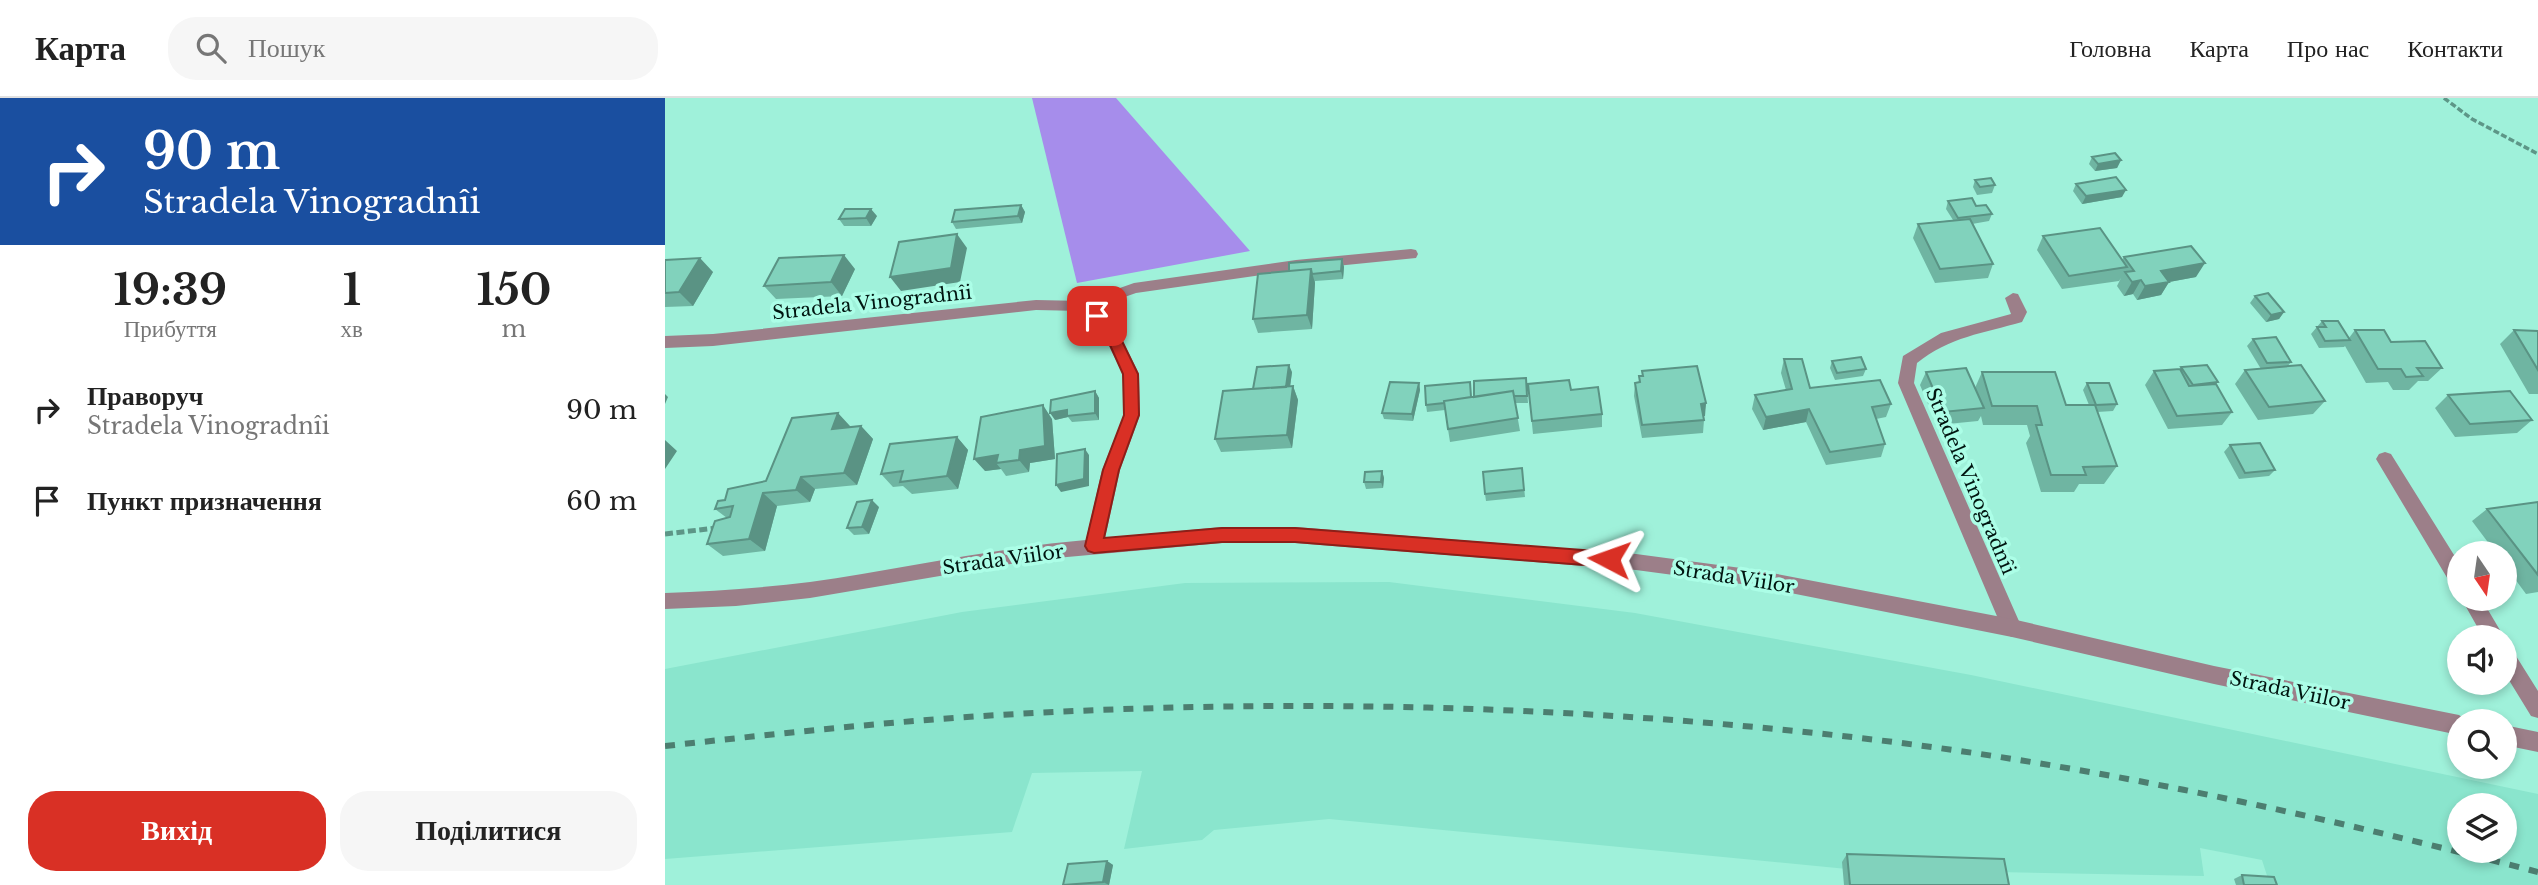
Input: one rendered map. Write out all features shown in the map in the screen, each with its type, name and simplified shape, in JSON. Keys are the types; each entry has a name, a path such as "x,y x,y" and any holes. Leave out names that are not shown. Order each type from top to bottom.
{"street":[{"name":"Stradela Vinogradnîi","path":"665,342 740,337 1036,305 1084,306 1134,288 1411,254"},
{"name":"Stradela Vinogradnîi","path":"2012,628 1906,383 1909,360 1927,344 1981,324 2017,318 2019,312 2013,298"},
{"path":"1084,306 1097,316 1116,343 1131,374 1132,415 1111,470 1094,546"},
{"path":"2385,460 2447,561"},
{"name":"Strada Viilor","path":"665,601 736,598 810,590 1034,552 1222,535 1295,535 1636,562 1756,579 2012,628 2214,675 2447,723"},
{"path":"2517,675 2538,709"},
{"path":"2517,738 2538,742"}],"path":[{"path":"2444,98 2472,119 2538,154"},
{"path":"665,534 727,527"}],"shaded area":[{"path":"1032,98 1116,98 1250,251 1077,283"},
{"path":"1389,582 1635,613 1971,675 2447,775 2447,779 2467,779 2538,794 2538,885 2270,885 2262,860 2200,848 2204,876 1847,869 1329,819 1214,830 1202,840 1124,849 1142,771 1032,773 1012,832 665,859 665,669 962,612 1185,583"}],"building":[{"path":"2115,153 2121,160 2098,164 2092,157"},
{"path":"2116,177 2126,190 2086,196 2076,184"},
{"path":"1991,178 1995,185 1980,187 1975,180"},
{"path":"1972,198 1976,206 1986,205 1992,214 1958,218 1948,201"},
{"path":"1021,205 1018,216 952,222 955,210"},
{"path":"845,209 871,209 866,218 839,219"},
{"path":"1970,219 1993,264 1940,269 1918,224"},
{"path":"2100,228 2127,267 2069,276 2043,236"},
{"path":"957,234 951,268 890,277 899,242"},
{"path":"2191,246 2205,263 2161,271 2169,282 2145,286 2141,280 2132,282 2125,272 2134,271 2124,257"},
{"path":"844,255 831,282 764,286 779,258"},
{"path":"700,258 679,292 665,293 665,260"},
{"path":"1342,259 1341,271 1312,274 1311,269 1289,271 1289,263"},
{"path":"1311,269 1307,315 1253,319 1258,274"},
{"path":"2268,293 2284,312 2271,315 2255,296"},
{"path":"2322,321 2338,321 2350,340 2325,341 2317,327 2326,327"},
{"path":"2355,330 2384,330 2391,342 2425,341 2442,368 2417,368 2423,376 2406,377 2401,369 2378,369"},
{"path":"2514,330 2538,331 2538,370"},
{"path":"2276,337 2291,362 2267,363 2253,339"},
{"path":"1861,357 1866,369 1837,373 1832,361"},
{"path":"1784,359 1802,359 1810,388 1880,380 1891,404 1872,407 1885,444 1830,452 1809,409 1766,417 1755,395 1792,389"},
{"path":"1289,365 1286,387 1253,389 1257,367"},
{"path":"2207,365 2218,382 2193,385 2181,367"},
{"path":"2301,365 2325,401 2269,407 2245,370"},
{"path":"1697,366 1706,403 1701,404 1704,420 1642,425 1635,383 1640,382 1642,371"},
{"path":"1966,368 1984,408 1943,412 1926,372"},
{"path":"2180,369 2189,386 2216,384 2232,412 2177,416 2154,371"},
{"path":"1982,372 2055,372 2066,405 2095,405 2117,466 2083,467 2086,475 2051,475 2036,425 2042,425 2037,406 1992,406"},
{"path":"1526,378 1527,396 1514,396 1513,391 1474,397 1474,381"},
{"path":"1569,380 1571,390 1598,387 1602,414 1532,421 1528,384"},
{"path":"1390,382 1419,383 1412,414 1382,413"},
{"path":"1470,382 1471,397 1426,405 1425,386"},
{"path":"2087,383 2109,383 2117,404 2096,405"},
{"path":"1293,386 1287,435 1215,439 1223,391"},
{"path":"1095,391 1095,413 1067,416 1067,410 1050,413 1051,400"},
{"path":"1513,391 1518,418 1448,429 1444,401"},
{"path":"2510,391 2532,420 2470,424 2448,395"},
{"path":"1043,405 1045,446 1020,450 1019,460 996,463 998,455 974,459 981,417"},
{"path":"838,413 832,429 861,426 844,473 801,477 796,490 763,493 749,539 707,544 715,521 730,517 733,506 715,509 718,501 725,500 728,489 766,481 792,418"},
{"path":"957,437 947,476 900,482 903,471 881,474 890,444"},
{"path":"2260,443 2275,470 2245,473 2230,445"},
{"path":"1085,449 1084,479 1056,485 1057,454"},
{"path":"1522,468 1524,490 1485,494 1483,472"},
{"path":"1382,471 1381,482 1364,482 1365,472"},
{"path":"872,500 862,527 847,528 857,502"},
{"path":"2538,502 2538,575 2517,548 2517,541 2512,541 2487,509"},
{"path":"1847,854 2004,859 2009,885 1850,885"},
{"path":"1107,861 1103,882 1063,885 1068,864"},
{"path":"2242,875 2274,877 2277,885 2244,885"}],"railway":[{"path":"665,746 967,717 1195,707 1423,708 1650,718 1877,740 2044,764 2210,795 2538,872"}],"route":[{"path":"1097,316 1116,343 1131,374 1132,415 1111,470 1094,546 1222,535 1295,535 1609,559"}]}
